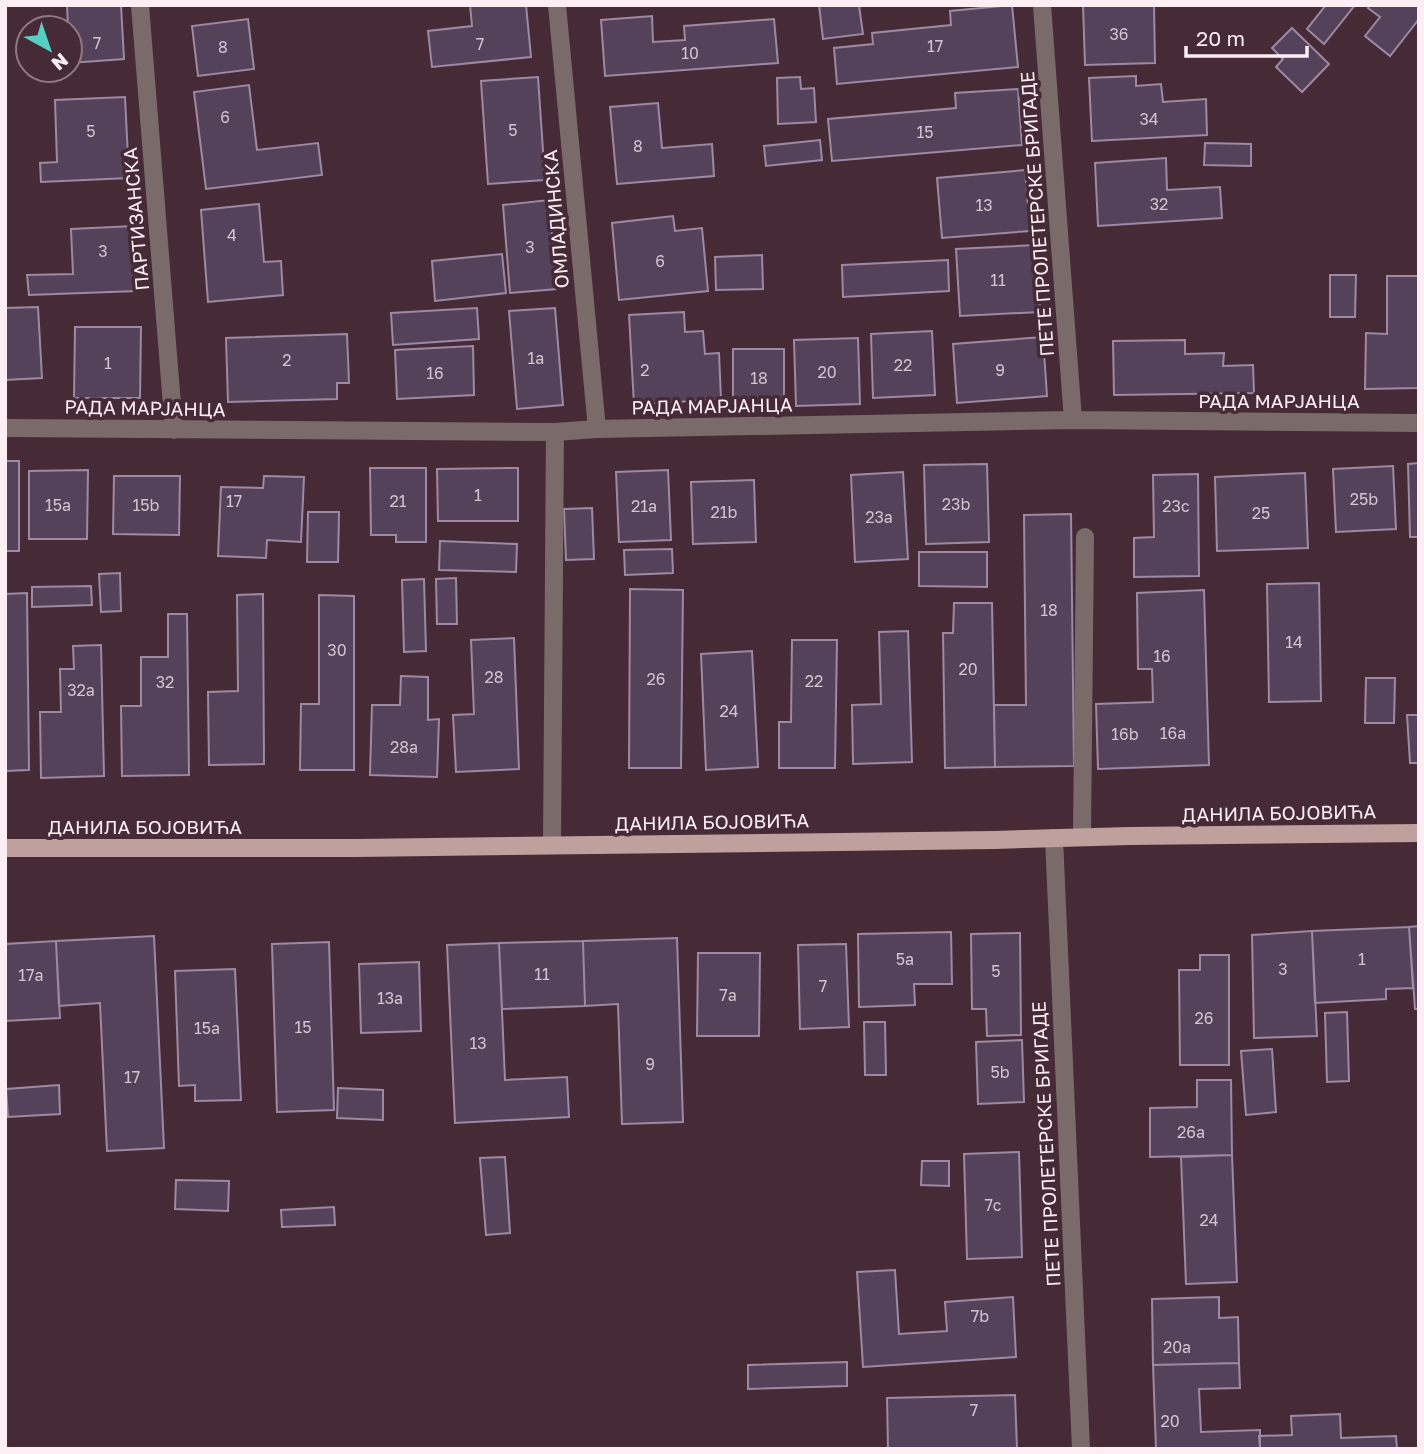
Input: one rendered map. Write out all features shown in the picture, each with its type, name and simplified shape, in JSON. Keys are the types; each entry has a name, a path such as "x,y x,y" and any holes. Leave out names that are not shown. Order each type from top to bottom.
{"main road":[{"name":"ДАНИЛА БОЈОВИЋА","path":"5,848 365,848 1419,833"}],"street":[{"name":"ПАРТИЗАНСКА","path":"140,5 174,430"},
{"name":"ОМЛАДИНСКА","path":"557,5 597,429"},
{"name":"ПЕТЕ ПРОЛЕТЕРСКЕ БРИГАДЕ","path":"1042,5 1073,420"},
{"name":"РАДА МАРЈАНЦА","path":"5,428 555,432 1073,420 1419,422"},
{"path":"552,845 555,432"},
{"path":"1082,837 1085,537"},
{"name":"ПЕТЕ ПРОЛЕТЕРСКЕ БРИГАДЕ","path":"1054,838 1081,1449"}],"building":[{"path":"67,5 121,5 124,59 84,62 84,14 67,14"},
{"path":"470,5 526,5 531,57 432,67 428,31 472,26"},
{"path":"819,5 859,5 863,34 823,39"},
{"path":"1012,5 1018,67 837,84 834,48 873,44 872,33 951,25 950,11"},
{"path":"1083,5 1154,5 1155,63 1085,65"},
{"path":"1326,5 1355,5 1324,44 1307,29"},
{"path":"1370,5 1419,5 1419,19 1390,56 1365,36 1380,17 1368,8"},
{"path":"652,16 653,42 685,40 684,26 774,19 778,63 605,76 601,20"},
{"path":"248,19 254,69 198,76 192,26"},
{"path":"1292,28 1329,64 1302,92 1276,67 1283,59 1272,48"},
{"path":"1136,76 1136,86 1161,84 1163,102 1206,99 1207,135 1092,141 1089,78"},
{"path":"538,77 545,180 488,184 481,81"},
{"path":"800,77 801,89 814,88 816,122 778,124 777,78"},
{"path":"249,85 257,150 318,143 322,175 206,189 194,92"},
{"path":"1018,89 1022,145 832,161 828,119 956,108 955,93"},
{"path":"125,97 129,178 41,182 40,163 57,162 55,100"},
{"path":"658,103 662,148 712,144 714,176 617,184 610,107"},
{"path":"820,140 822,160 766,166 764,146"},
{"path":"1205,143 1251,144 1251,166 1204,165"},
{"path":"1166,158 1167,190 1220,187 1222,218 1098,226 1095,163"},
{"path":"1025,170 1030,231 942,238 937,178"},
{"path":"549,200 557,289 510,293 503,205"},
{"path":"259,204 264,262 281,261 283,295 208,302 201,210"},
{"path":"673,216 675,231 702,228 708,291 619,300 612,223"},
{"path":"134,226 137,291 29,295 27,275 73,274 71,229"},
{"path":"1036,245 1040,312 960,316 956,249"},
{"path":"502,254 506,293 435,301 432,261"},
{"path":"762,255 763,289 716,290 715,257"},
{"path":"948,260 949,291 843,297 842,265"},
{"path":"1330,275 1356,275 1355,317 1330,317"},
{"path":"1387,276 1419,276 1419,388 1365,389 1366,333 1387,334"},
{"path":"38,307 42,378 5,380 5,308"},
{"path":"477,308 479,339 393,345 391,313"},
{"path":"555,308 563,405 517,409 509,311"},
{"path":"684,312 685,332 703,331 705,354 719,353 721,399 634,405 629,315"},
{"path":"75,327 141,327 140,398 74,398"},
{"path":"932,331 935,395 873,398 871,334"},
{"path":"347,334 349,383 337,383 337,399 228,402 226,338"},
{"path":"1043,337 1047,396 957,403 953,344"},
{"path":"858,338 860,404 796,406 794,340"},
{"path":"1185,340 1185,354 1224,353 1223,366 1253,365 1254,393 1114,395 1113,341"},
{"path":"473,346 474,395 397,399 395,350"},
{"path":"733,349 784,349 784,407 733,408"},
{"path":"5,461 19,461 19,551 5,551"},
{"path":"1419,463 1419,537 1410,537 1408,464"},
{"path":"987,464 989,542 926,544 924,465"},
{"path":"1393,466 1396,529 1336,532 1333,469"},
{"path":"370,468 426,468 426,542 396,542 396,535 371,535"},
{"path":"518,468 518,521 438,521 437,469"},
{"path":"88,470 87,539 29,539 29,471"},
{"path":"668,470 671,540 619,542 616,472"},
{"path":"903,472 908,559 855,562 851,475"},
{"path":"1305,473 1308,548 1217,551 1215,477"},
{"path":"1198,474 1199,576 1134,577 1134,538 1154,537 1153,475"},
{"path":"114,476 180,476 179,535 113,534"},
{"path":"264,476 304,477 301,542 267,540 266,558 218,556 221,487 263,488"},
{"path":"754,480 756,542 693,544 691,482"},
{"path":"592,508 594,559 566,560 564,509"},
{"path":"308,512 339,512 338,562 307,562"},
{"path":"1071,514 1074,766 995,767 994,705 1026,705 1024,515"},
{"path":"440,541 517,544 516,572 439,570"},
{"path":"672,549 673,573 625,575 624,550"},
{"path":"919,552 987,552 987,587 919,586"},
{"path":"120,573 121,611 101,612 99,574"},
{"path":"456,578 457,624 437,624 436,579"},
{"path":"424,579 426,651 404,652 402,580"},
{"path":"1319,583 1321,701 1269,702 1267,584"},
{"path":"91,586 92,605 32,607 32,587"},
{"path":"630,589 683,590 681,768 629,768"},
{"path":"1204,590 1209,765 1098,769 1096,704 1153,702 1152,669 1138,669 1137,593"},
{"path":"27,593 29,770 5,771 5,594"},
{"path":"263,594 264,764 209,765 208,692 238,691 237,595"},
{"path":"319,595 354,596 354,770 300,770 301,704 319,704"},
{"path":"954,603 992,603 995,767 945,768 943,633 953,633"},
{"path":"168,614 187,614 189,775 122,776 121,706 141,706 141,657 168,657"},
{"path":"908,631 912,762 853,764 852,705 881,704 879,632"},
{"path":"514,638 519,769 456,772 453,715 474,714 471,640"},
{"path":"792,640 837,640 835,768 779,768 779,722 791,722"},
{"path":"101,645 104,776 41,778 40,712 61,712 60,669 74,669 73,646"},
{"path":"752,651 758,767 706,770 701,654"},
{"path":"401,676 428,677 428,720 439,719 437,777 370,775 372,705 400,705"},
{"path":"1366,678 1395,678 1394,723 1365,723"},
{"path":"1407,715 1419,715 1419,763 1410,763"},
{"path":"1419,926 1419,1009 1415,1009 1409,927"},
{"path":"1409,927 1413,988 1386,989 1386,999 1315,1003 1312,931"},
{"path":"1312,931 1317,1036 1254,1038 1252,935"},
{"path":"951,932 952,984 914,984 915,1005 859,1007 858,934"},
{"path":"1020,933 1021,1035 987,1036 986,1009 972,1009 971,934"},
{"path":"154,936 164,1148 107,1151 100,1003 59,1006 56,941"},
{"path":"677,938 683,1122 622,1124 618,1004 585,1006 583,941"},
{"path":"56,941 60,1018 5,1021 5,944"},
{"path":"583,941 585,1006 502,1009 499,943"},
{"path":"329,942 334,1110 277,1112 272,944"},
{"path":"499,943 505,1080 567,1077 569,1117 455,1123 447,945"},
{"path":"846,944 849,1027 800,1029 798,945"},
{"path":"698,953 760,953 759,1036 697,1036"},
{"path":"1200,955 1229,955 1229,1065 1180,1065 1179,970 1200,970"},
{"path":"419,962 421,1031 361,1033 359,964"},
{"path":"235,969 241,1100 195,1101 195,1085 179,1086 175,971"},
{"path":"1347,1012 1349,1081 1327,1082 1325,1013"},
{"path":"864,1022 885,1022 886,1075 865,1075"},
{"path":"1022,1040 1024,1102 978,1104 976,1042"},
{"path":"1272,1049 1276,1112 1246,1115 1241,1051"},
{"path":"1197,1080 1231,1080 1232,1155 1150,1157 1150,1108 1197,1107"},
{"path":"59,1085 60,1114 8,1117 6,1089"},
{"path":"338,1088 383,1090 383,1120 337,1118"},
{"path":"1019,1152 1022,1257 967,1259 964,1154"},
{"path":"1232,1155 1237,1282 1186,1284 1181,1157"},
{"path":"505,1157 510,1233 486,1235 480,1158"},
{"path":"922,1161 949,1161 949,1186 921,1185"},
{"path":"176,1180 229,1181 228,1211 175,1209"},
{"path":"334,1207 335,1225 282,1227 281,1210"},
{"path":"895,1270 899,1334 947,1331 945,1302 1013,1297 1016,1357 863,1367 857,1272"},
{"path":"1219,1297 1219,1318 1238,1317 1239,1363 1153,1365 1152,1299"},
{"path":"847,1362 847,1386 748,1389 748,1365"},
{"path":"1239,1363 1240,1388 1199,1389 1201,1432 1260,1430 1260,1449 1156,1449 1153,1365"},
{"path":"1015,1395 1017,1449 888,1449 887,1398"},
{"path":"1340,1414 1341,1438 1396,1436 1397,1449 1260,1449 1259,1436 1292,1435 1291,1416"}]}
